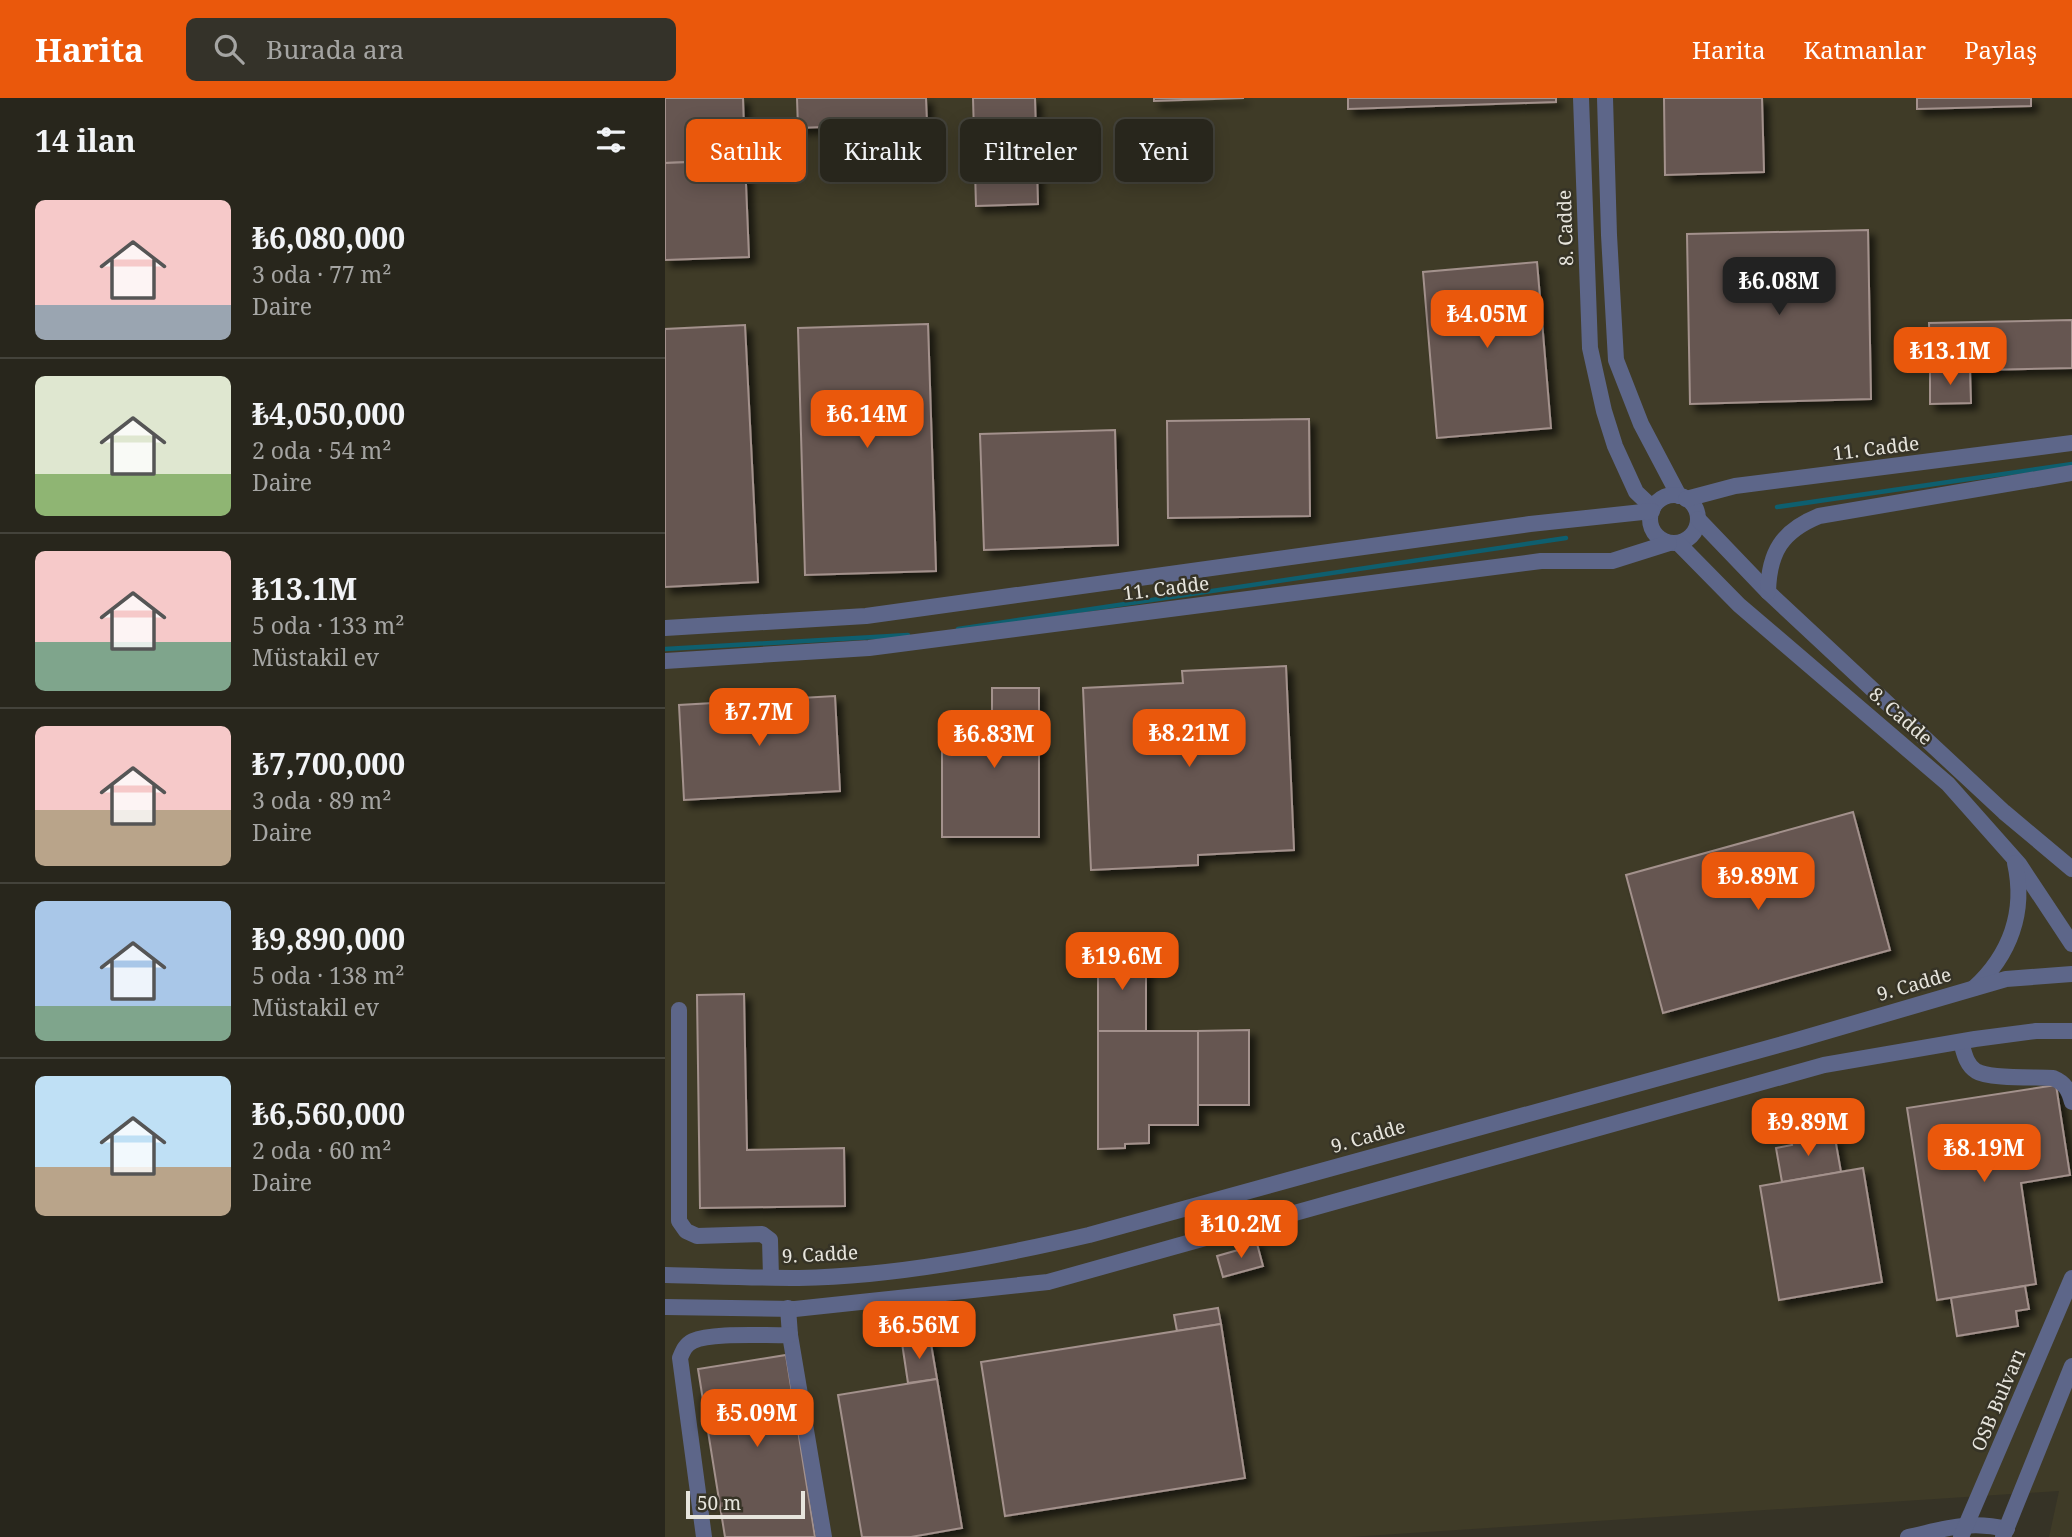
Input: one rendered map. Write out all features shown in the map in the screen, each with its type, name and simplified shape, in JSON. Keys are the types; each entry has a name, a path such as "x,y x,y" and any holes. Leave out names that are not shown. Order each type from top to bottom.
{"street":[{"name":"8. Cadde","path":"1581,98 1590,348 1615,446 1636,492 1653,509"},
{"path":"1605,98 1616,360 1641,425 1682,497 1693,504 1698,519 1692,535 1674,543 1655,534 1651,527 1653,509 1662,498 1682,497"},
{"name":"11. Cadde","path":"1682,497 1735,486 2072,443"},
{"path":"1768,592 1772,564 1782,541 1798,524 1819,516 2072,473"},
{"name":"11. Cadde","path":"665,628 866,617 1653,509"},
{"name":"8. Cadde","path":"1698,519 1768,592 2004,812 2072,869"},
{"name":"8. Cadde","path":"1674,543 1739,605 1948,785 2014,858 2072,944"},
{"name":"11. Cadde","path":"665,661 869,649 1541,561 1612,561 1674,543"},
{"path":"1972,989 2003,954 2015,924 2019,891 2014,858"},
{"name":"9. Cadde","path":"665,1275 823,1276 917,1268 1090,1235 1797,1040 2006,979 2072,974"},
{"path":"679,1010 679,1221 686,1231 697,1236 762,1234 770,1240 771,1277"},
{"path":"665,1307 787,1308 1048,1282 1824,1065 2036,1031 2072,1031"},
{"path":"1961,1042 1967,1060 1975,1071 1987,1075 2053,1078 2063,1082 2072,1102"},
{"name":"OSB Bulvarı","path":"1965,1530 2072,1278"},
{"path":"706,1307 706,1338"},
{"path":"787,1308 824,1537"},
{"path":"704,1537 680,1358 684,1348 693,1341 706,1338 790,1335"},
{"path":"1908,1537 1989,1525 2007,1534 2072,1366"}],"shaded area":[{"path":"665,98 2072,98 2072,1537 2049,1537 2059,1491 1350,1537 665,1537"}],"building":[{"path":"665,98 743,98 744,119 686,119 686,162 665,163"},
{"path":"797,98 926,98 927,119 820,119 820,127 806,128 806,119 798,119"},
{"path":"973,98 1035,98 1036,119 974,119"},
{"path":"1154,98 1244,98 1154,101"},
{"path":"1348,98 1556,98 1556,102 1348,109"},
{"path":"1664,98 1762,98 1764,172 1665,175"},
{"path":"1917,98 2031,98 2031,106 1917,109"},
{"path":"686,162 686,182 746,182 749,257 665,260 665,163"},
{"path":"975,182 1037,182 1038,204 976,206"},
{"path":"1868,230 1871,399 1690,404 1687,234"},
{"path":"1537,262 1551,428 1437,438 1423,272"},
{"path":"2072,320 2072,368 1930,371 1929,323"},
{"path":"928,324 936,571 805,575 798,328"},
{"path":"745,325 758,582 665,587 665,329"},
{"path":"1970,370 1971,403 1930,404 1930,371"},
{"path":"1309,419 1310,516 1168,518 1167,421"},
{"path":"1115,430 1118,545 984,550 980,434"},
{"path":"1286,666 1294,850 1198,855 1198,865 1091,870 1083,688 1183,683 1182,671"},
{"path":"992,688 1039,688 1039,837 942,837 942,722 992,722"},
{"path":"835,696 840,791 684,800 679,705"},
{"path":"1853,812 1890,950 1663,1013 1626,875"},
{"path":"1146,952 1146,1031 1098,1031 1098,953"},
{"path":"744,994 747,1150 844,1148 845,1206 700,1208 697,995"},
{"path":"1249,1030 1249,1105 1198,1105 1198,1031"},
{"path":"1098,1031 1198,1031 1198,1125 1149,1125 1149,1143 1125,1144 1125,1148 1098,1149"},
{"path":"2056,1085 2070,1175 2021,1183 2036,1284 1937,1300 1907,1108"},
{"path":"1818,1132 1820,1140 1835,1138 1841,1172 1782,1182 1776,1148 1792,1145 1790,1136"},
{"path":"1863,1168 1882,1282 1779,1300 1760,1186"},
{"path":"1256,1240 1263,1266 1223,1277 1217,1256 1245,1248 1243,1244"},
{"path":"2025,1286 2029,1309 2016,1311 2018,1326 1957,1336 1951,1298"},
{"path":"1218,1308 1221,1324 1177,1331 1174,1315"},
{"path":"1221,1324 1245,1478 1005,1516 981,1362"},
{"path":"930,1338 937,1379 908,1383 902,1343"},
{"path":"786,1355 815,1537 725,1537 698,1369"},
{"path":"937,1379 962,1528 911,1537 862,1537 838,1395"}],"waterway":[{"path":"1777,507 2072,464"},
{"path":"958,629 1566,538"},
{"path":"665,649 908,635"}]}
